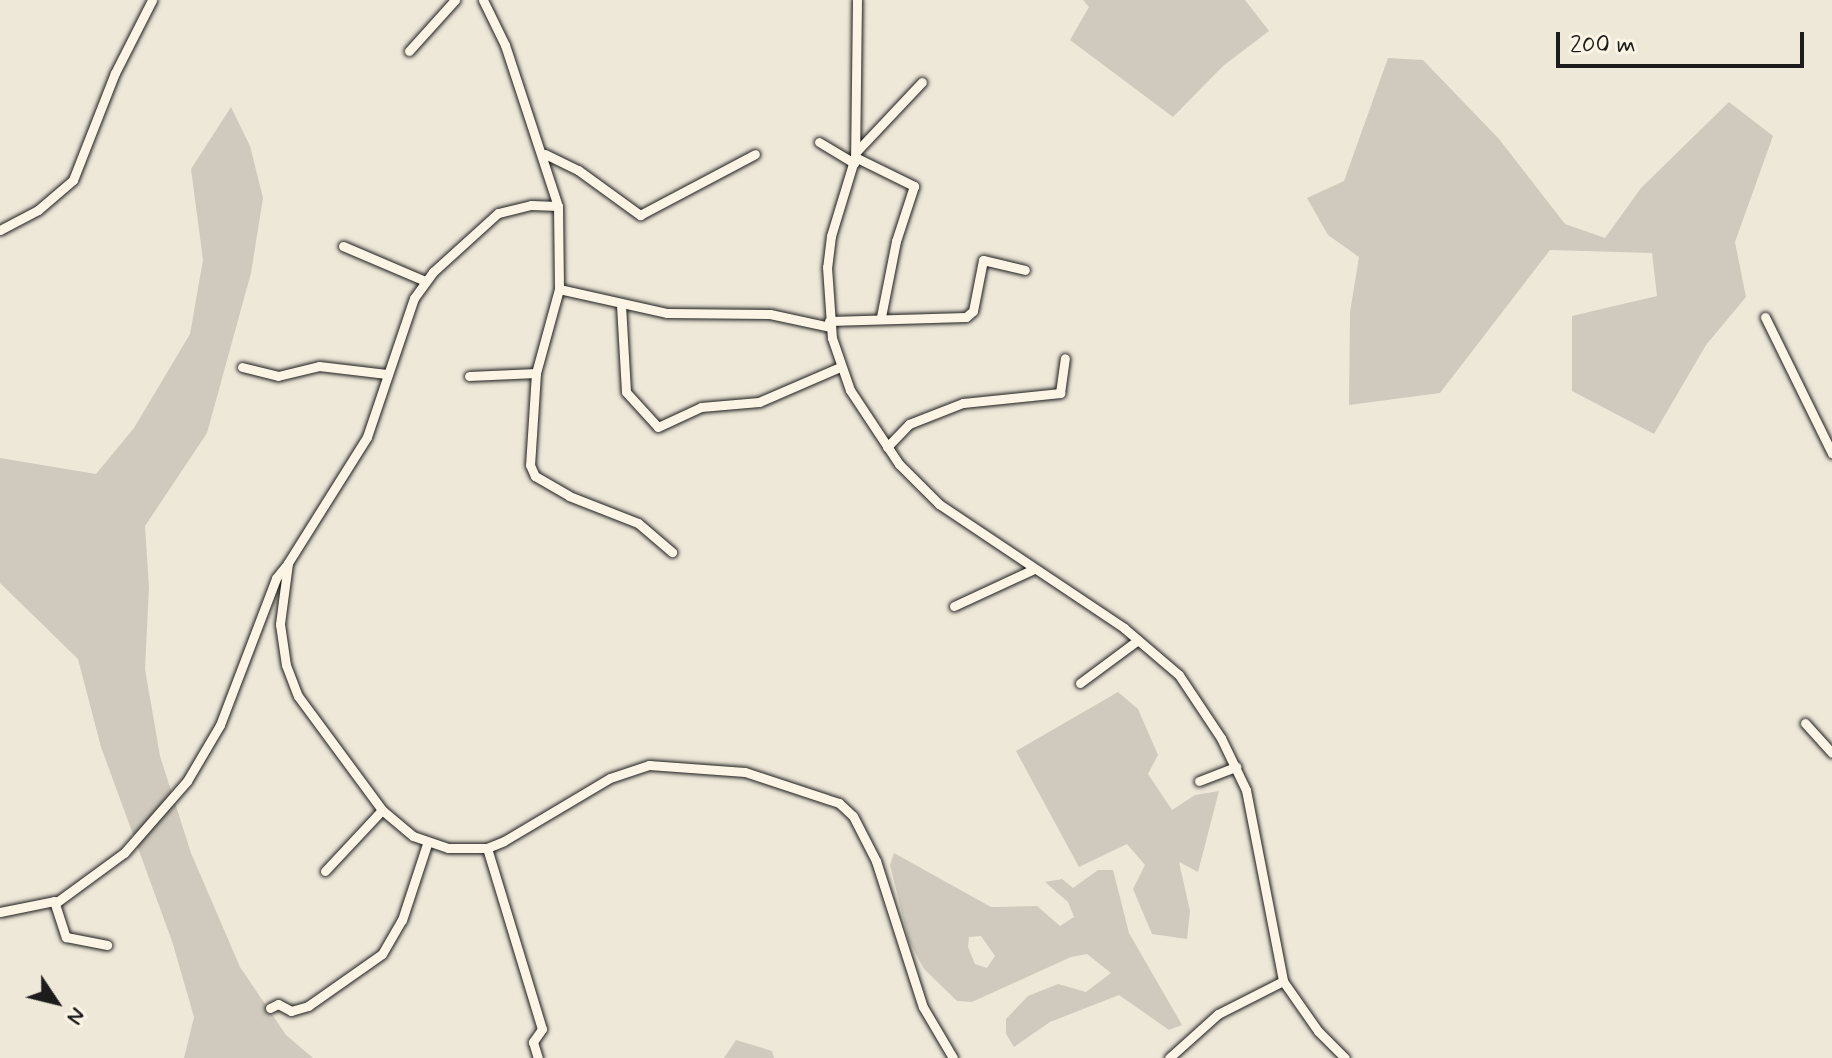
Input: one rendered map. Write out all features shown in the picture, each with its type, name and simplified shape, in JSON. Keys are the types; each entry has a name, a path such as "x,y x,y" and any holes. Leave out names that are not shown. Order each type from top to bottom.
{"street":[{"path":"0,230 38,210 73,180 115,73 152,0"},
{"path":"409,51 455,0"},
{"path":"483,0 545,154 558,206 559,289 536,373 529,453 535,476 569,496 638,523 672,552"},
{"path":"857,0 855,158 828,250 829,324 840,367 887,447 939,504 1138,640 1179,675 1236,767 1246,790 1283,981 1318,1031 1345,1058"},
{"path":"855,158 922,82"},
{"path":"819,142 914,186 896,241 881,317"},
{"path":"545,154 578,170 640,215 755,154"},
{"path":"547,204 556,194"},
{"path":"0,912 57,902 124,853 187,781 220,725 276,578 367,437 387,374 425,281 498,213 547,204 558,206"},
{"path":"343,246 425,281"},
{"path":"559,289 667,313 770,314 829,324 881,317 966,317 973,311 983,260 1025,270"},
{"path":"621,305 626,392 658,427 701,407 759,402 840,367"},
{"path":"1765,317 1832,453"},
{"path":"887,447 909,424 963,403 1060,393 1065,358"},
{"path":"242,367 278,376 319,366 387,374"},
{"path":"469,376 536,373"},
{"path":"288,563 280,624 290,677 314,725 382,810 427,844 487,848 610,778 649,765 745,772 819,793 853,816 863,834 890,898 923,1007 953,1058"},
{"path":"954,606 1032,570"},
{"path":"1080,683 1138,640"},
{"path":"1805,723 1832,753"},
{"path":"1199,781 1236,767"},
{"path":"325,871 382,810"},
{"path":"270,1008 278,1004 291,1011 308,1006 382,954 402,920 427,844"},
{"path":"487,848 542,1029 533,1042 538,1058"},
{"path":"57,902 66,937 107,945"},
{"path":"1170,1057 1218,1014 1283,981"}],"shaded area":[{"path":"1083,0 1245,0 1269,31 1223,66 1173,117 1070,40 1089,7"},
{"path":"1388,58 1423,60 1499,139 1565,224 1605,238 1641,188 1729,102 1773,136 1735,242 1746,297 1706,345 1654,434 1572,391 1572,316 1657,296 1652,253 1550,250 1440,393 1349,405 1350,312 1359,257 1328,235 1307,198 1344,181"},
{"path":"231,107 250,146 263,198 251,273 207,433 145,526 149,587 145,669 160,756 191,853 240,967 286,1035 313,1058 184,1058 194,1017 172,941 101,747 78,659 0,583 0,458 96,474 134,428 190,334 203,260 191,169"},
{"path":"1118,692 1138,709 1158,755 1148,774 1172,810 1195,795 1219,791 1198,872 1179,862 1190,911 1187,939 1152,934 1133,889 1145,865 1127,844 1079,867 1016,751"},
{"path":"894,853 991,907 1037,906 1060,926 1074,917 1068,902 1045,882 1062,879 1073,888 1098,870 1113,870 1129,933 1182,1025 1169,1030 1119,995 1050,1022 1014,1047 1006,1034 1006,1019 1028,996 1058,984 1086,992 1111,973 1087,954 1071,957 972,1002 957,1001 924,969 909,941 890,865","holes":["981,936 995,956 987,968 975,964 968,947 969,937"]},
{"path":"736,1040 772,1051 774,1058 724,1058"}]}
